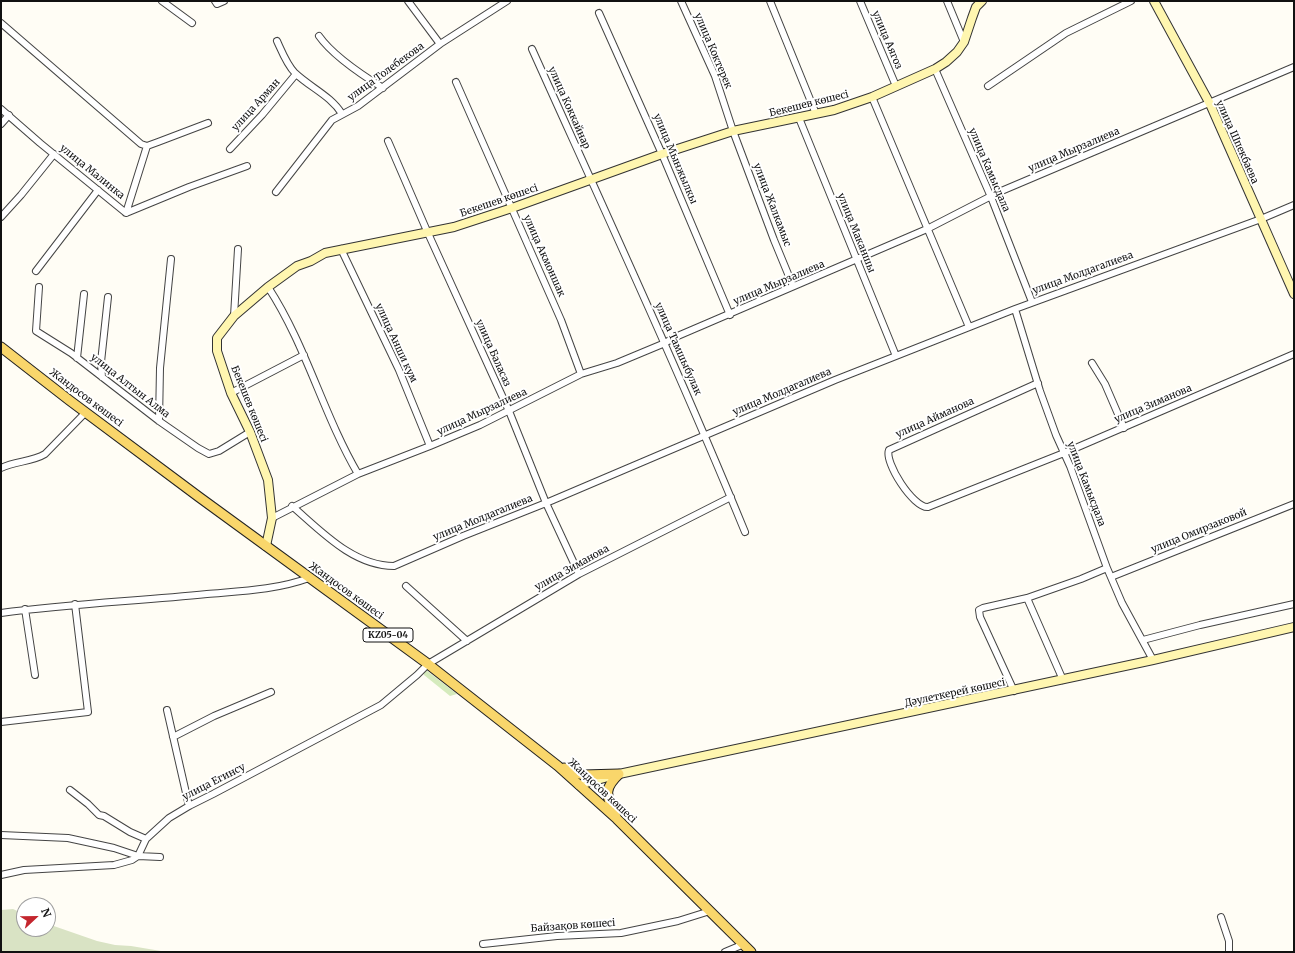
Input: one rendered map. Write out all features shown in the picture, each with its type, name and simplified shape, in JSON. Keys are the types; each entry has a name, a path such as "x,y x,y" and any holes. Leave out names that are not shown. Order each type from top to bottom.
{"main road":[{"name":"Бекешев көшесі","path":"266,546 272,518 268,480 250,432 231,393 217,351 217,338 234,316 268,287 297,266 311,261 325,253 454,227 512,208 589,177 733,131 834,110 872,97 946,62 957,52 964,42 976,7 982,1"},
{"name":"улица Шпекбаева","path":"1154,1 1210,104 1294,294"},
{"name":"Жандосов көшесі","path":"1,347 309,578 428,664 558,766 617,819 751,952"},
{"name":"Дәулеткерей көшесі","path":"579,785 619,774 1014,691 1294,627"},
{"path":"558,766 583,775 619,774"},
{"path":"617,819 607,795 610,782 619,774"}],"street":[{"path":"162,1 192,23"},
{"path":"215,1 217,4 224,1"},
{"path":"408,1 440,44"},
{"name":"улица Толебекова","path":"276,192 332,120 358,106 440,44 507,1"},
{"name":"улица Коктерек","path":"681,1 715,76 733,131"},
{"path":"770,1 816,114"},
{"name":"улица Аягоз","path":"860,1 896,86"},
{"path":"947,1 964,42"},
{"path":"988,86 1066,33 1131,1"},
{"name":"улица Мынжылкы","path":"599,13 662,154 730,315"},
{"path":"1,23 141,144 147,146 208,123"},
{"path":"319,36 325,45 361,74 383,88"},
{"path":"277,41 291,68 296,74 330,98 337,105 342,114"},
{"name":"улица Коккайнар","path":"532,49 589,177"},
{"name":"улица Мырзалиева","path":"272,518 292,506 358,474 480,425 581,374 617,363 794,286 856,261 927,229 1006,189 1210,104 1294,67"},
{"name":"улица Камысдала","path":"934,69 991,197 1032,302"},
{"name":"улица Арман","path":"230,149 262,115 296,74"},
{"name":"улица Акмоншак","path":"456,82 561,320 581,374"},
{"path":"872,97 969,327"},
{"name":"улица Малинка","path":"1,109 126,213 189,187 247,166"},
{"path":"1,124 9,115"},
{"name":"улица Маканшы","path":"799,118 896,356"},
{"name":"улица Жалкамыс","path":"733,131 774,240 794,286"},
{"name":"улица Баласаз","path":"388,141 509,411 546,503 579,574"},
{"path":"126,213 147,146"},
{"path":"1,217 54,154"},
{"name":"улица Тамшыбулак","path":"589,177 665,343 745,532"},
{"path":"36,271 98,190"},
{"name":"улица Молдагалиева","path":"292,506 326,536 346,550 367,560 387,566 394,566 896,356 1032,302 1261,219 1294,205"},
{"path":"234,316 238,249"},
{"name":"улица Анши кум","path":"341,249 399,370 430,446"},
{"path":"159,421 160,368 171,259"},
{"name":"улица Алтын Алма","path":"40,287 36,332 77,358 159,421 198,448 208,454 219,451 250,432"},
{"path":"268,287 282,309 304,355 346,453 358,474"},
{"path":"77,358 84,294"},
{"path":"102,377 101,362 108,297"},
{"name":"улица Камысдала","path":"1015,309 1056,435 1070,466 1107,568 1122,603 1153,660"},
{"name":"улица Зиманова","path":"1020,470 1124,428 1294,354"},
{"path":"231,393 304,355"},
{"path":"1092,363 1105,384 1124,428"},
{"name":"улица Айманова","path":"1020,470 925,507 914,499 904,488 890,459 888,450 1038,383"},
{"path":"1,468 17,462 39,458 45,454 86,412"},
{"name":"улица Зиманова","path":"428,664 579,574 731,497"},
{"name":"улица Омирзаковой","path":"1111,577 1294,504"},
{"path":"1014,691 980,617 979,610 1026,598 1081,579 1107,568"},
{"path":"1,613 75,604 260,590 296,583 309,578"},
{"path":"406,586 467,641"},
{"path":"1026,598 1063,680"},
{"path":"1,722 88,712 75,604"},
{"path":"1143,640 1200,625 1294,604"},
{"path":"25,609 35,675"},
{"name":"улица Егинсу","path":"138,856 146,839 169,818 381,704 417,675 428,664"},
{"path":"173,737 214,716 271,692"},
{"path":"167,710 189,806"},
{"path":"70,790 99,815 104,816 130,832 146,839"},
{"path":"1,835 68,838 114,848 138,856 160,857"},
{"path":"1,875 24,870 114,865 132,860 138,856"},
{"name":"Байзақов көшесі","path":"483,944 557,936 621,933 678,921 710,911"},
{"path":"1221,917 1228,938 1229,952"},
{"path":"725,952 744,944"}],"green space":[{"path":"426,670 457,694 450,696 424,675 423,672"},
{"path":"13,909 16,910 16,937 56,937 56,927 97,941 167,952 1,952 1,910"}]}
